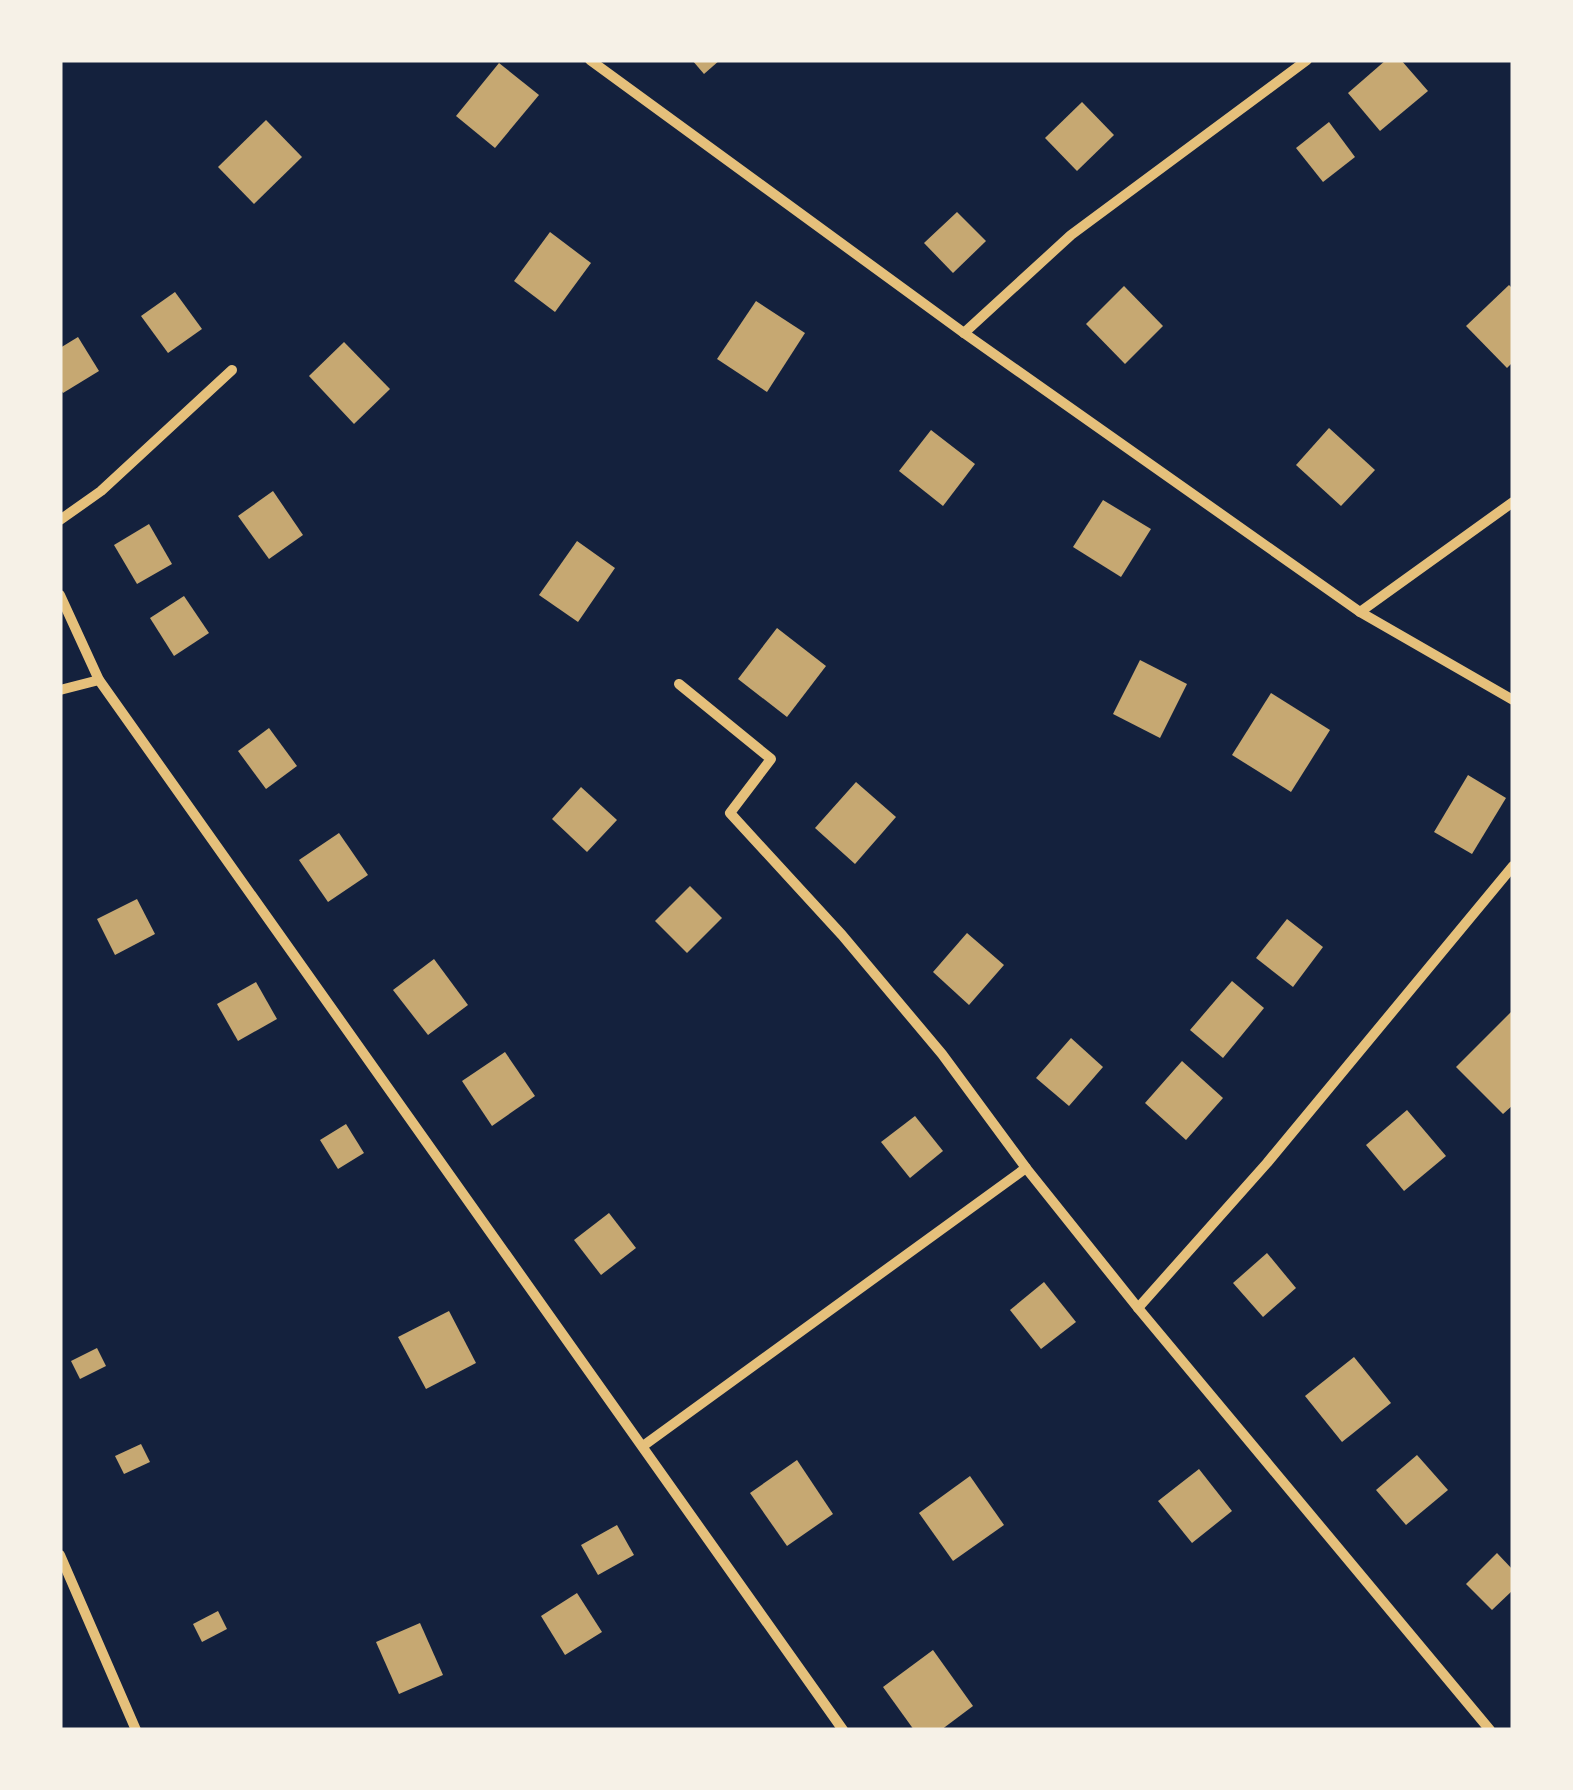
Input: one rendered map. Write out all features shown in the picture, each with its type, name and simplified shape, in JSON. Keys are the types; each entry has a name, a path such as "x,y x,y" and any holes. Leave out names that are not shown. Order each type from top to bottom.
{"street":[{"path":"590,60 964,334 1360,612 1513,700"},
{"path":"964,334 1071,235 1307,60"},
{"path":"60,520 101,491 232,370"},
{"path":"1360,612 1513,502"},
{"path":"60,595 100,680 843,1730"},
{"path":"60,690 100,680"},
{"path":"679,684 770,759 730,813 842,935 930,1039 1138,1308 1490,1730"},
{"path":"1138,1308 1267,1163 1513,866"},
{"path":"643,1446 1026,1168"},
{"path":"60,1554 136,1730"}],"building":[{"path":"692,60 720,60 704,74"},
{"path":"1386,60 1401,60 1428,91 1380,131 1348,93"},
{"path":"499,63 539,95 495,148 456,116"},
{"path":"1082,102 1114,135 1077,171 1045,138"},
{"path":"266,120 302,157 254,204 218,167"},
{"path":"1329,122 1355,157 1323,182 1296,148"},
{"path":"957,212 986,241 953,273 924,243"},
{"path":"550,232 591,263 555,312 514,281"},
{"path":"1509,285 1513,289 1513,362 1507,368 1466,326"},
{"path":"1124,286 1163,326 1125,364 1086,324"},
{"path":"175,292 202,329 168,353 141,316"},
{"path":"756,301 805,333 767,392 717,359"},
{"path":"78,337 99,371 63,393 60,348"},
{"path":"344,342 390,389 354,424 309,376"},
{"path":"1329,428 1375,470 1341,506 1296,465"},
{"path":"931,430 975,464 943,506 899,471"},
{"path":"273,491 303,535 269,559 238,516"},
{"path":"1103,500 1151,529 1121,577 1073,547"},
{"path":"149,524 172,564 137,584 114,545"},
{"path":"577,541 615,568 578,622 539,595"},
{"path":"184,596 209,633 174,656 150,618"},
{"path":"777,628 826,666 787,717 738,679"},
{"path":"1140,660 1187,684 1160,738 1113,714"},
{"path":"1271,693 1330,730 1291,792 1232,755"},
{"path":"269,728 297,766 266,789 238,751"},
{"path":"1468,775 1506,798 1472,854 1434,832"},
{"path":"856,782 896,817 855,864 815,828"},
{"path":"581,787 617,820 587,852 552,819"},
{"path":"339,833 368,875 328,902 299,860"},
{"path":"690,886 722,918 687,953 655,921"},
{"path":"137,899 155,934 115,955 97,919"},
{"path":"1287,919 1323,947 1293,987 1256,958"},
{"path":"967,933 1004,965 969,1005 933,972"},
{"path":"434,959 468,1005 428,1035 393,990"},
{"path":"1232,981 1264,1008 1223,1058 1190,1030"},
{"path":"256,982 277,1019 238,1041 217,1004"},
{"path":"1513,1010 1513,1105 1503,1114 1456,1067"},
{"path":"1071,1038 1103,1067 1069,1106 1036,1078"},
{"path":"505,1052 535,1096 492,1126 462,1081"},
{"path":"1182,1061 1223,1098 1186,1140 1145,1103"},
{"path":"1407,1110 1446,1156 1404,1191 1366,1145"},
{"path":"915,1116 943,1151 910,1178 881,1142"},
{"path":"346,1124 364,1153 338,1169 320,1140"},
{"path":"609,1213 636,1248 601,1275 574,1240"},
{"path":"1267,1253 1296,1288 1263,1317 1233,1283"},
{"path":"1044,1282 1076,1322 1041,1349 1010,1310"},
{"path":"449,1311 476,1363 426,1389 398,1337"},
{"path":"97,1348 106,1366 80,1379 71,1361"},
{"path":"1354,1357 1391,1403 1342,1442 1305,1396"},
{"path":"141,1444 150,1462 124,1474 115,1456"},
{"path":"1417,1455 1448,1490 1406,1525 1376,1490"},
{"path":"797,1460 833,1514 787,1546 750,1493"},
{"path":"1199,1469 1232,1511 1192,1543 1158,1501"},
{"path":"970,1476 1004,1525 953,1561 919,1513"},
{"path":"617,1525 634,1555 598,1575 581,1545"},
{"path":"1497,1553 1513,1570 1513,1590 1492,1610 1466,1584"},
{"path":"577,1593 602,1632 565,1655 541,1616"},
{"path":"218,1611 227,1629 202,1642 193,1624"},
{"path":"420,1623 443,1675 399,1694 376,1642"},
{"path":"933,1650 973,1706 941,1730 914,1730 883,1687"}]}
